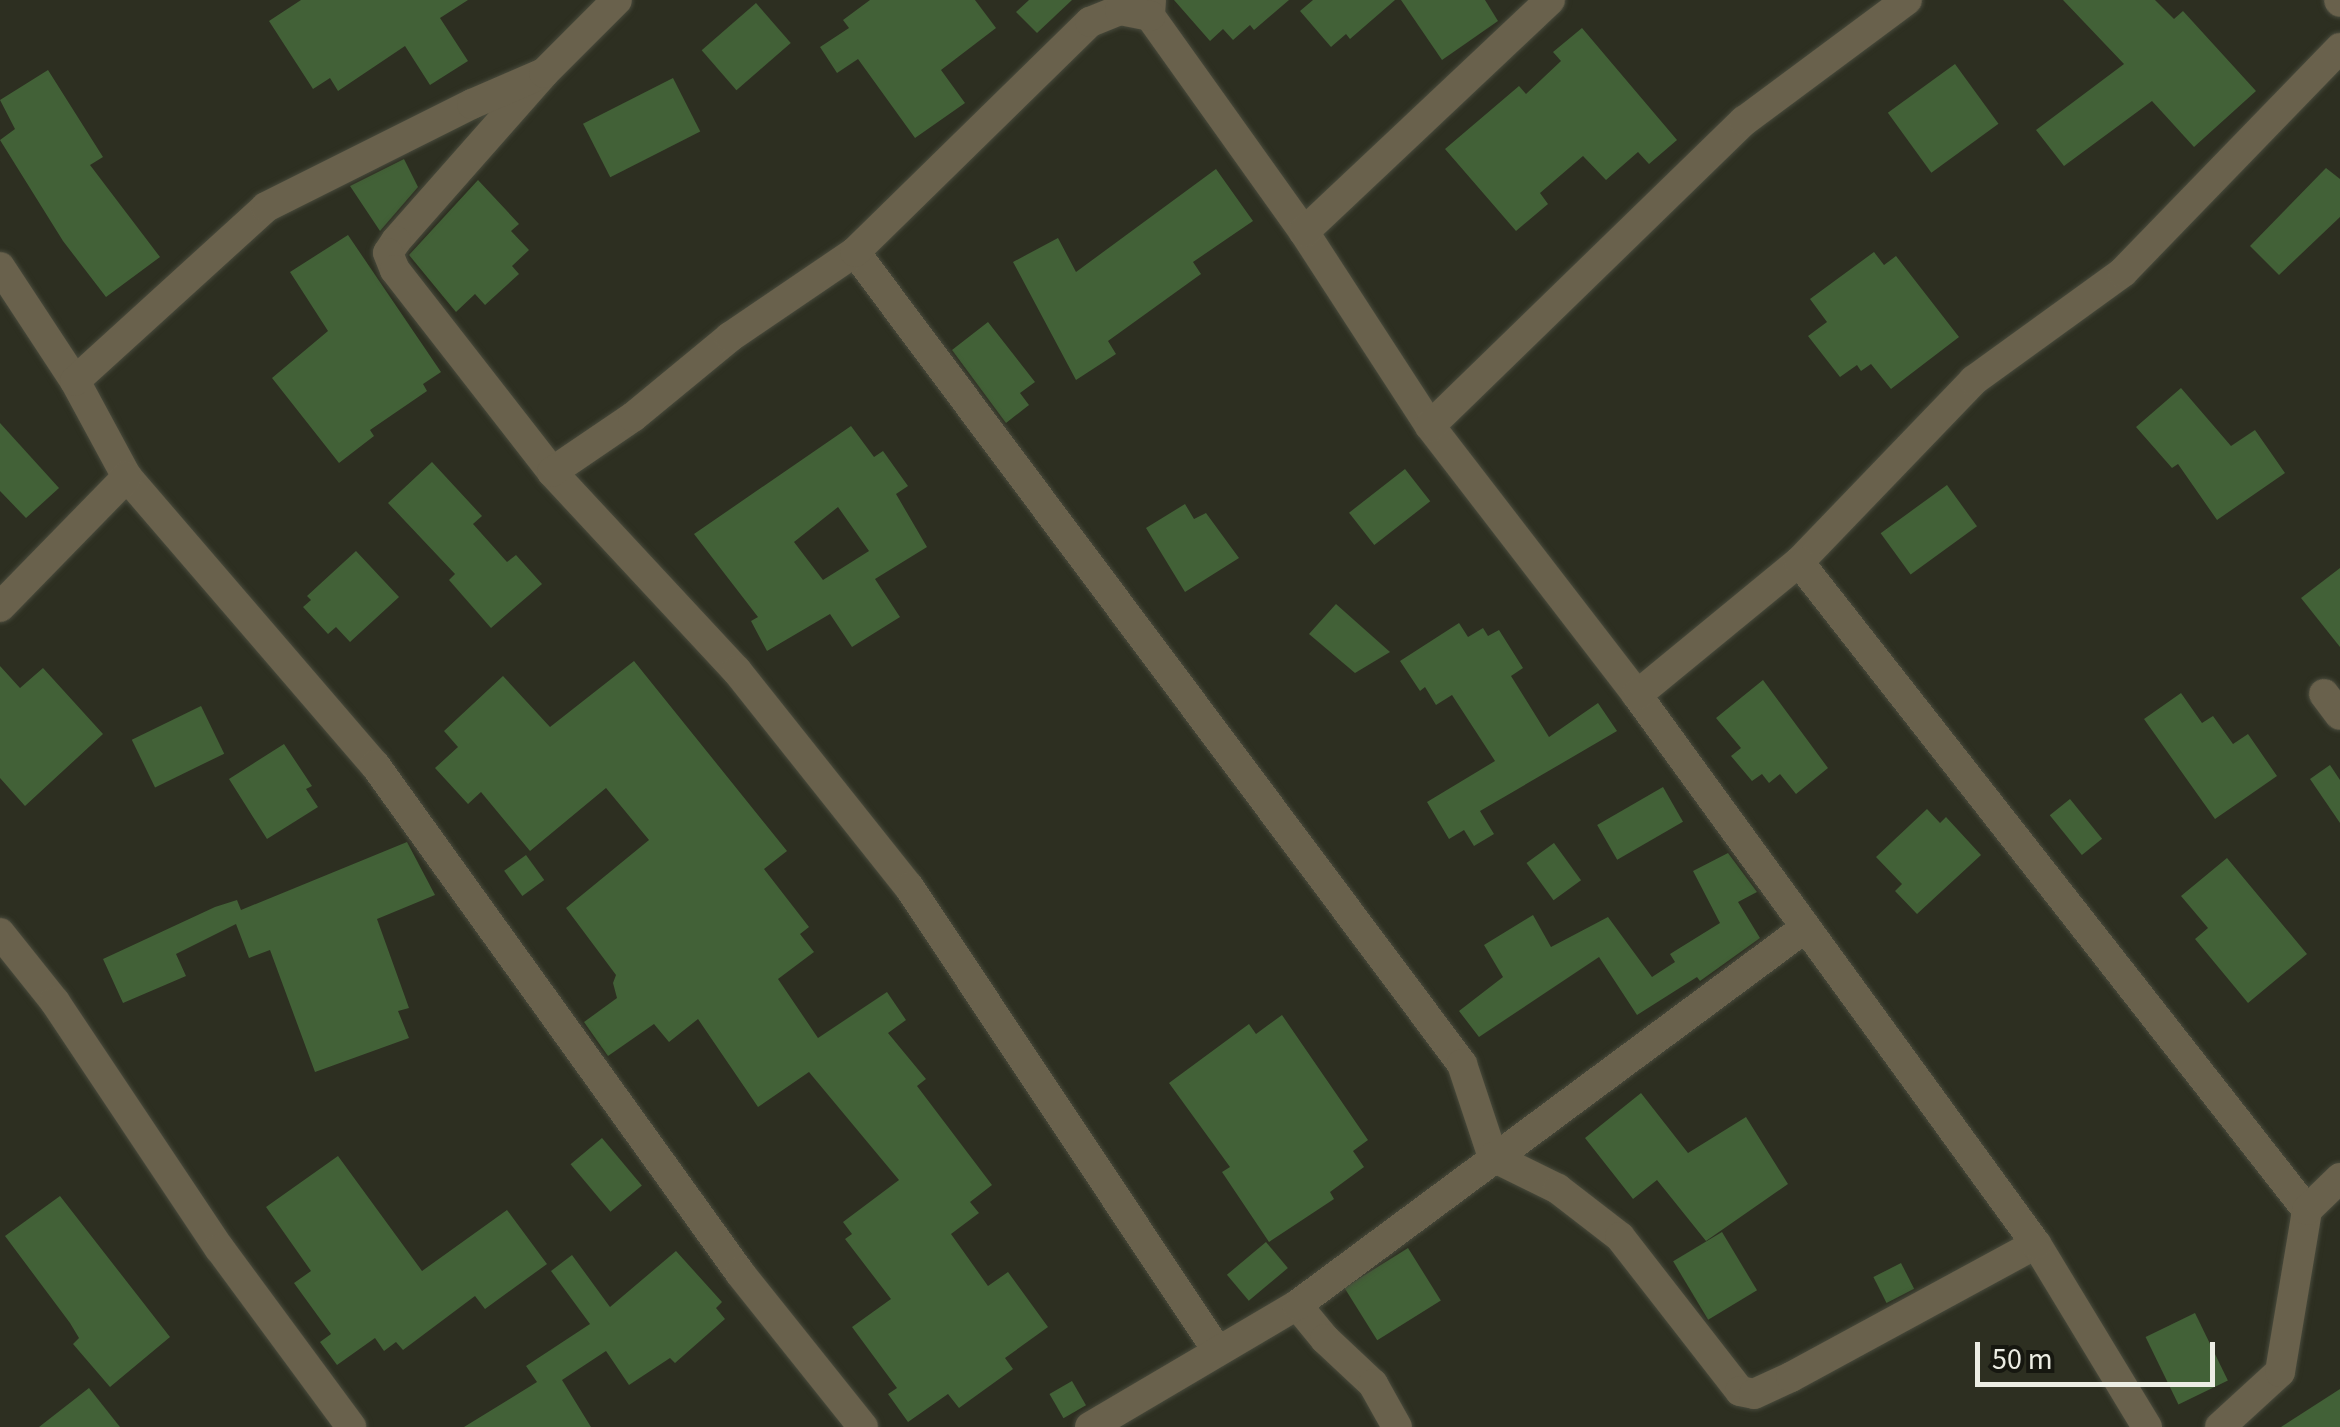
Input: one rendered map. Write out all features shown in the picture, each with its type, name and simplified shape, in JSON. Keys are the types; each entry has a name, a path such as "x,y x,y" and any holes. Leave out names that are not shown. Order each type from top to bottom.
{"street":[{"path":"618,0 544,73 388,252 395,270 552,472 737,671 910,888 1217,1350"},
{"path":"1304,232 1550,0"},
{"path":"1430,426 1744,121 1907,0"},
{"path":"552,472 633,417 730,337 855,252 1090,22 1120,10 1150,8 1304,232 1430,426 1637,695 2036,1244 2147,1427"},
{"path":"1637,695 1800,562 1974,380 2123,272 2340,48"},
{"path":"75,381 266,208 472,104 544,73"},
{"path":"855,252 1462,1064 1493,1157 1558,1189 1620,1237 1740,1392 1754,1394 2036,1244"},
{"path":"0,267 75,381 127,477 375,765 740,1272 863,1427"},
{"path":"0,608 127,477"},
{"path":"1800,562 2307,1210"},
{"path":"1090,1427 1297,1305 1806,928"},
{"path":"0,933 55,1002 220,1249 350,1427"},
{"path":"2220,1427 2280,1372 2307,1210 2340,1178"},
{"path":"1297,1305 1325,1339 1373,1384 1397,1427"}],"building":[{"path":"301,0 468,0 440,18 468,61 430,85 405,46 338,91 330,78 313,89 269,21"},
{"path":"870,0 975,0 996,28 941,70 965,103 915,138 858,59 837,73 820,47 849,28 843,20"},
{"path":"1029,0 1072,0 1037,33 1016,12"},
{"path":"1174,0 1289,0 1254,30 1250,25 1233,40 1223,29 1210,41"},
{"path":"1313,0 1395,0 1350,39 1346,34 1331,47 1300,11"},
{"path":"1401,0 1485,0 1498,21 1442,60"},
{"path":"2063,0 2155,0 2174,19 2183,11 2256,91 2194,147 2152,101 2064,166 2036,130 2124,64"},
{"path":"756,3 791,43 736,90 702,50"},
{"path":"1582,28 1677,140 1649,164 1638,152 1606,180 1583,156 1540,193 1548,204 1516,231 1445,149 1519,86 1526,94 1561,61 1553,52"},
{"path":"1955,64 1998,124 1931,173 1888,113"},
{"path":"48,70 103,157 90,165 160,257 106,297 63,241 0,140 15,129 0,100"},
{"path":"673,78 700,131 610,177 583,124"},
{"path":"404,159 418,187 380,231 350,186"},
{"path":"2326,168 2340,179 2340,217 2279,275 2250,246"},
{"path":"1216,169 1253,221 1193,262 1201,274 1108,341 1116,354 1076,380 1013,262 1058,238 1076,272"},
{"path":"478,180 519,224 511,231 529,250 512,266 519,274 485,305 475,294 456,312 409,255"},
{"path":"348,235 441,372 423,384 427,391 370,430 374,436 339,463 272,378 328,331 290,272"},
{"path":"1874,252 1884,265 1896,256 1959,337 1891,389 1871,364 1861,371 1857,365 1840,377 1808,336 1827,322 1810,299"},
{"path":"988,322 1035,382 1020,393 1029,405 1006,423 952,350"},
{"path":"2181,388 2231,446 2255,430 2285,473 2217,520 2178,464 2172,468 2136,427"},
{"path":"0,423 59,488 26,518 0,491"},
{"path":"851,426 874,457 883,451 908,486 896,494 927,547 875,579 900,617 852,647 830,614 767,651 751,621 758,617 694,534","holes":["838,507 869,551 823,580 794,542"]},
{"path":"432,462 482,516 473,524 507,562 516,555 542,584 491,628 449,580 455,574 388,503"},
{"path":"1405,469 1430,501 1374,545 1349,513"},
{"path":"1947,485 1977,526 1911,574 1881,533"},
{"path":"1185,504 1194,519 1206,513 1239,558 1185,592 1146,528"},
{"path":"356,551 399,597 350,642 336,627 328,634 303,607 311,600 307,596"},
{"path":"2340,568 2340,647 2301,598"},
{"path":"1336,604 1390,652 1355,673 1309,634"},
{"path":"1459,623 1468,637 1483,628 1488,636 1499,630 1523,668 1511,676 1549,737 1598,703 1617,731 1480,811 1494,834 1474,846 1464,830 1449,839 1427,802 1495,761 1452,695 1436,705 1425,687 1420,691 1400,661"},
{"path":"634,661 787,851 764,869 809,927 800,934 814,952 778,979 818,1038 887,992 906,1020 888,1033 926,1079 917,1086 992,1185 970,1202 979,1213 951,1234 988,1286 1008,1272 1048,1327 1005,1358 1013,1369 959,1408 948,1394 908,1422 888,1394 897,1388 852,1327 891,1299 845,1239 852,1234 843,1222 899,1180 809,1072 758,1107 698,1019 669,1042 654,1024 608,1056 584,1022 617,998 613,983 616,975 566,908 649,840 606,788 530,851 481,792 468,804 435,768 458,747 444,731 503,676 550,727"},
{"path":"0,666 20,688 43,668 103,734 25,806 0,778"},
{"path":"1763,680 1828,768 1796,794 1780,774 1769,783 1762,774 1752,781 1731,756 1741,748 1716,718"},
{"path":"2181,693 2202,723 2213,716 2233,744 2248,734 2277,776 2215,819 2144,719"},
{"path":"201,706 224,754 155,787 132,740"},
{"path":"284,744 312,786 306,789 318,807 267,839 229,779"},
{"path":"2330,765 2340,780 2340,823 2310,779"},
{"path":"1663,787 1683,822 1617,860 1597,825"},
{"path":"2070,799 2102,839 2082,855 2050,815"},
{"path":"1927,809 1940,823 1946,817 1981,855 1917,914 1895,891 1902,884 1876,857"},
{"path":"407,842 435,895 377,919 409,1008 398,1011 409,1038 315,1072 270,950 249,958 236,924 176,954 186,976 123,1003 103,959 215,907 237,900 241,910"},
{"path":"1554,843 1581,880 1554,900 1526,863"},
{"path":"1728,853 1757,892 1738,902 1760,938 1700,981 1697,977 1637,1015 1599,957 1479,1037 1459,1011 1503,977 1484,945 1533,915 1551,947 1608,917 1652,977 1675,962 1670,954 1720,923 1693,871"},
{"path":"526,855 544,880 522,896 504,871"},
{"path":"2227,858 2307,954 2248,1003 2195,939 2208,928 2181,896"},
{"path":"1282,1015 1368,1140 1353,1151 1364,1167 1330,1192 1334,1199 1269,1242 1222,1172 1230,1167 1169,1083 1249,1024 1256,1034"},
{"path":"1641,1093 1688,1153 1746,1117 1788,1184 1706,1241 1657,1180 1633,1199 1585,1138"},
{"path":"602,1138 642,1185 610,1212 571,1164"},
{"path":"338,1156 422,1271 507,1210 547,1264 485,1309 475,1296 403,1350 396,1342 384,1351 375,1338 337,1365 320,1342 331,1334 294,1283 311,1271 266,1207"},
{"path":"60,1196 170,1337 110,1387 73,1344 79,1338 70,1323 5,1236"},
{"path":"1722,1232 1757,1290 1708,1320 1673,1261"},
{"path":"1266,1242 1288,1268 1249,1301 1227,1275"},
{"path":"1408,1248 1441,1301 1377,1340 1344,1288"},
{"path":"676,1251 722,1302 716,1308 725,1319 675,1363 670,1358 629,1385 606,1351 562,1380 591,1427 464,1427 537,1382 526,1366 590,1324 551,1271 572,1255 610,1307"},
{"path":"1901,1263 1914,1289 1887,1303 1873,1277"},
{"path":"2195,1313 2228,1380 2178,1405 2146,1337"},
{"path":"1072,1381 1086,1405 1063,1418 1049,1394"},
{"path":"89,1388 120,1427 39,1427"},
{"path":"2340,1389 2340,1427 2281,1427"}]}
